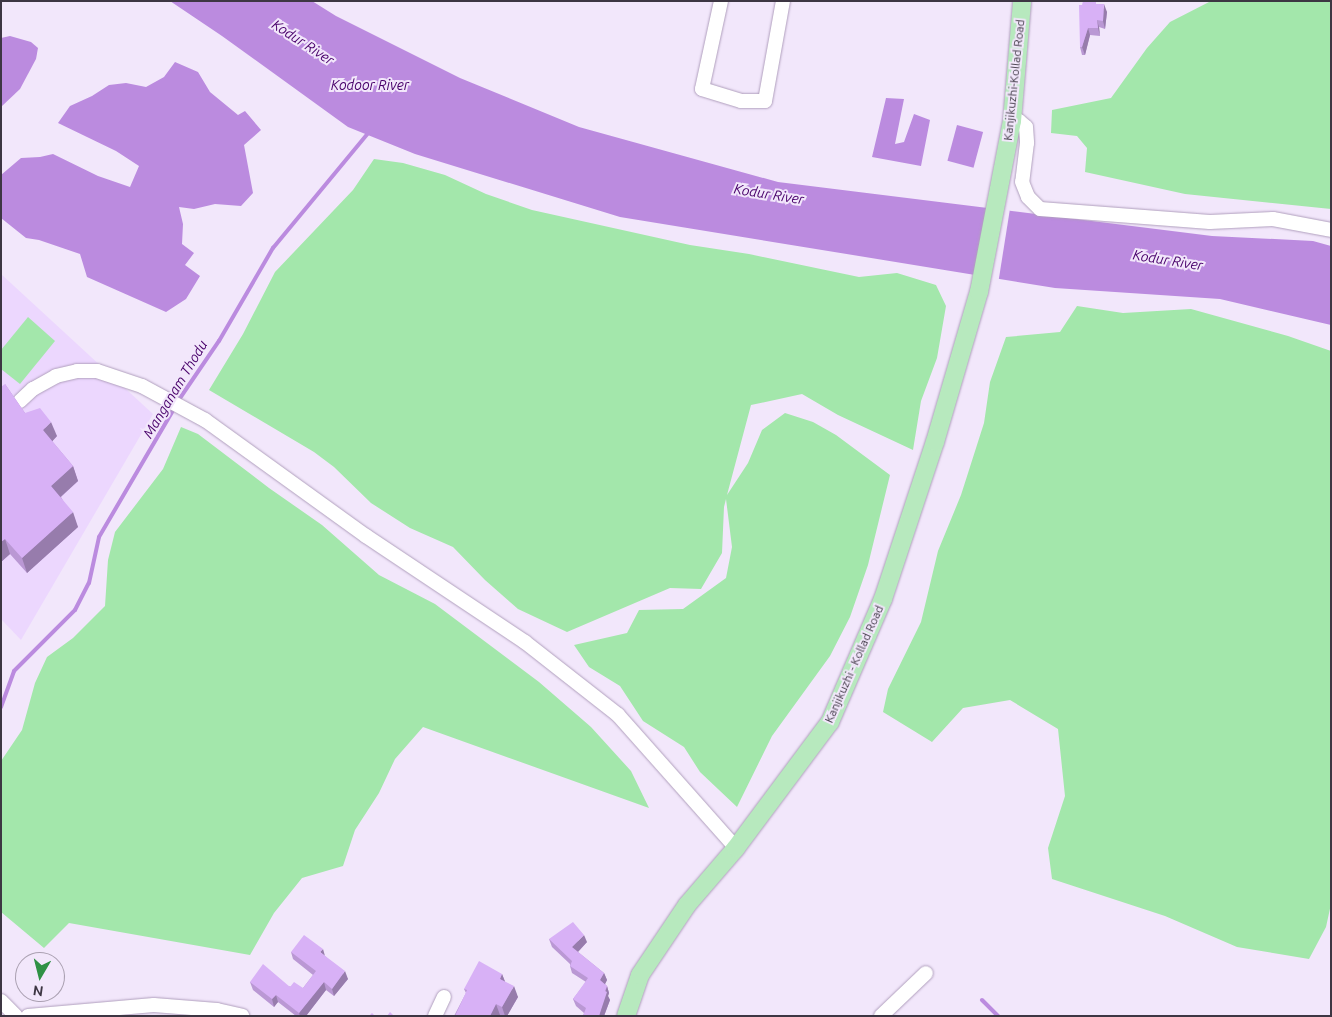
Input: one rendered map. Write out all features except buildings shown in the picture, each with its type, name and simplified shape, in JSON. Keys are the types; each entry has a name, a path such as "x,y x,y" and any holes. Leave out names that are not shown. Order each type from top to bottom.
{"main road":[{"name":"Kanjikuzhi-Kollad Road","path":"979,292 1012,121 1022,1"},
{"name":"Kanjikuzhi - Kollad Road","path":"626,1016 640,975 686,905 736,848 830,722 883,599 935,442 979,292"}],"street":[{"path":"721,1 702,89 741,101 765,101 783,1"},
{"path":"1012,121 1019,121 1026,127 1027,143 1022,182 1028,198 1040,209 1210,222 1273,219 1331,230"},
{"path":"20,401 48,380 77,371 104,372 142,386 205,420 366,536 525,642 618,714 736,848"},
{"path":"881,1016 926,973"},
{"path":"435,1016 444,997"},
{"path":"1,1001 16,1016"},
{"path":"28,1016 154,1005 208,1009 242,1016"}],"shaded area":[{"path":"1,274 153,414 21,640 1,619"}],"green space":[{"path":"1211,1 1331,1 1331,209 1185,194 1085,172 1087,148 1077,136 1051,133 1052,110 1111,98 1147,48 1170,22"},
{"path":"374,159 403,163 445,175 486,194 532,210 690,245 749,254 859,277 897,273 936,285 946,306 937,358 921,401 913,450 838,415 802,394 751,405 727,495 748,463 762,430 785,413 813,422 836,435 890,475 868,565 850,617 830,656 772,736 737,807 700,772 684,747 643,721 620,686 589,667 574,645 627,633 639,610 683,609 726,578 732,547 726,499 722,553 701,589 670,588 567,632 518,609 485,580 453,547 410,528 371,503 334,467 314,452 209,390 243,334 275,272 353,190"},
{"path":"1077,306 1123,313 1191,309 1288,336 1331,351 1331,904 1326,927 1309,959 1237,947 1165,916 1052,879 1048,848 1065,796 1058,729 1010,700 963,708 932,742 883,712 888,689 921,622 938,551 961,495 984,423 990,382 1006,337 1060,332"},
{"path":"28,317 55,341 20,384 1,369 1,350"},
{"path":"181,427 198,434 269,488 322,525 379,575 435,604 539,682 591,727 631,771 649,808 423,727 395,759 379,793 355,830 343,866 302,878 274,913 250,955 69,923 44,948 1,912 1,761 22,730 35,683 47,657 73,638 105,606 108,560 115,532 163,469"}],"water":[{"name":"Kodoor River","path":"170,1 312,1 336,16 460,78 579,127 778,182 1212,236 1313,241 1331,246 1331,325 1220,299 1055,288 620,217 415,154 348,127"},
{"path":"10,36 31,42 38,48 36,59 20,89 1,107 1,38"},
{"path":"175,62 198,72 210,92 238,115 245,111 261,130 244,145 253,193 241,206 215,204 194,209 179,207 183,224 182,244 194,253 185,265 200,276 186,299 166,312 87,277 80,254 39,240 26,238 1,218 1,175 21,158 53,154 98,176 130,187 139,166 116,151 58,123 70,106 92,96 109,85 126,83 146,87 164,77"},
{"path":"886,98 904,99 895,144 904,142 914,114 930,120 921,166 872,157"},
{"path":"957,125 983,132 974,168 947,161"}],"pier":[{"path":"990,207 1010,210 998,281 979,278"}],"waterway":[{"name":"Manganam Thodu","path":"178,401 219,341 273,248 369,132"},
{"name":"Manganam Thodu","path":"1,707 14,671 75,610 89,583 99,537 175,407"},
{"path":"982,1000 998,1016"}],"water label":[{"name":"Kodur River","path":"303,42"},
{"name":"Kodur River","path":"769,194"},
{"name":"Kodur River","path":"1168,260"}]}
